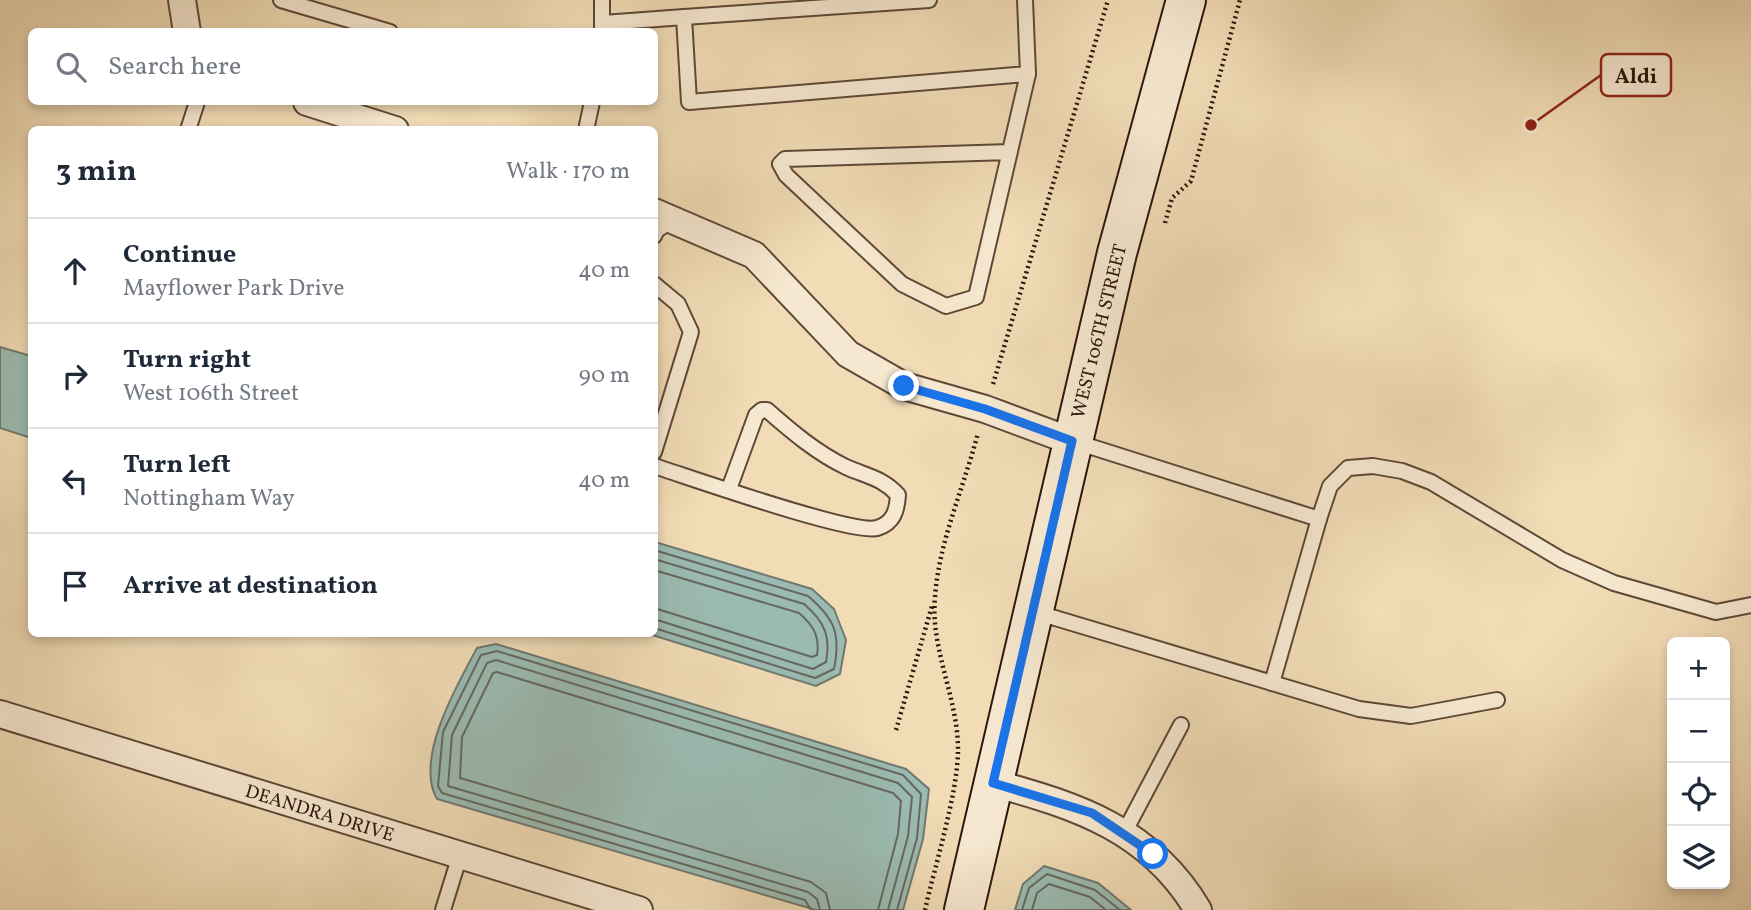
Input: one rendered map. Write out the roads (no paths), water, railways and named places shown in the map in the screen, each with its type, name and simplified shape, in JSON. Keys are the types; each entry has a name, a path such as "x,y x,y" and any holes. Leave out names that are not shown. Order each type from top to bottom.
{"street":[{"path":"182,0 186,28"},
{"name":"WEST 106TH STREET","path":"964,910 1072,441 1150,125 1185,0"},
{"path":"316,105 382,126"},
{"path":"665,215 754,255 848,354 904,386 985,409 1072,441"},
{"name":"DEANDRA DRIVE","path":"0,714 639,910"},
{"path":"993,783 1092,813 1124,833 1166,866 1198,910"}],"lane":[{"path":"282,0 376,28"},
{"path":"602,0 603,27 684,17 929,0"},
{"path":"1010,152 785,159 780,164 786,175 902,284 946,306 976,297 1010,152 1028,74 1025,0"},
{"path":"684,17 689,102 1028,74"},
{"path":"189,126 196,105"},
{"path":"587,126 591,105"},
{"path":"658,287 678,304 691,332 658,439"},
{"path":"658,467 729,489 862,529 876,528 891,522 897,508 898,495 887,483 847,467 800,439 767,410 756,415 729,489"},
{"path":"1072,441 1319,519"},
{"path":"1272,683 1330,486 1348,468 1373,466 1402,471 1431,482 1562,560 1614,583 1716,612 1751,605"},
{"path":"1032,611 1386,714 1421,715 1497,700"},
{"path":"1124,833 1147,796 1181,725"},
{"path":"443,910 460,855"}],"water":[{"path":"0,347 28,355 28,437 0,428"},
{"path":"658,543 812,589 834,609 846,640 840,674 816,686 658,637"},
{"path":"496,644 906,769 929,789 923,839 903,910 816,910 437,799 431,783 431,764 441,722 477,648"},
{"path":"1044,866 1098,883 1131,910 1015,910 1023,884"}],"place":[{"name":"Aldi","path":"1531,125"}]}
